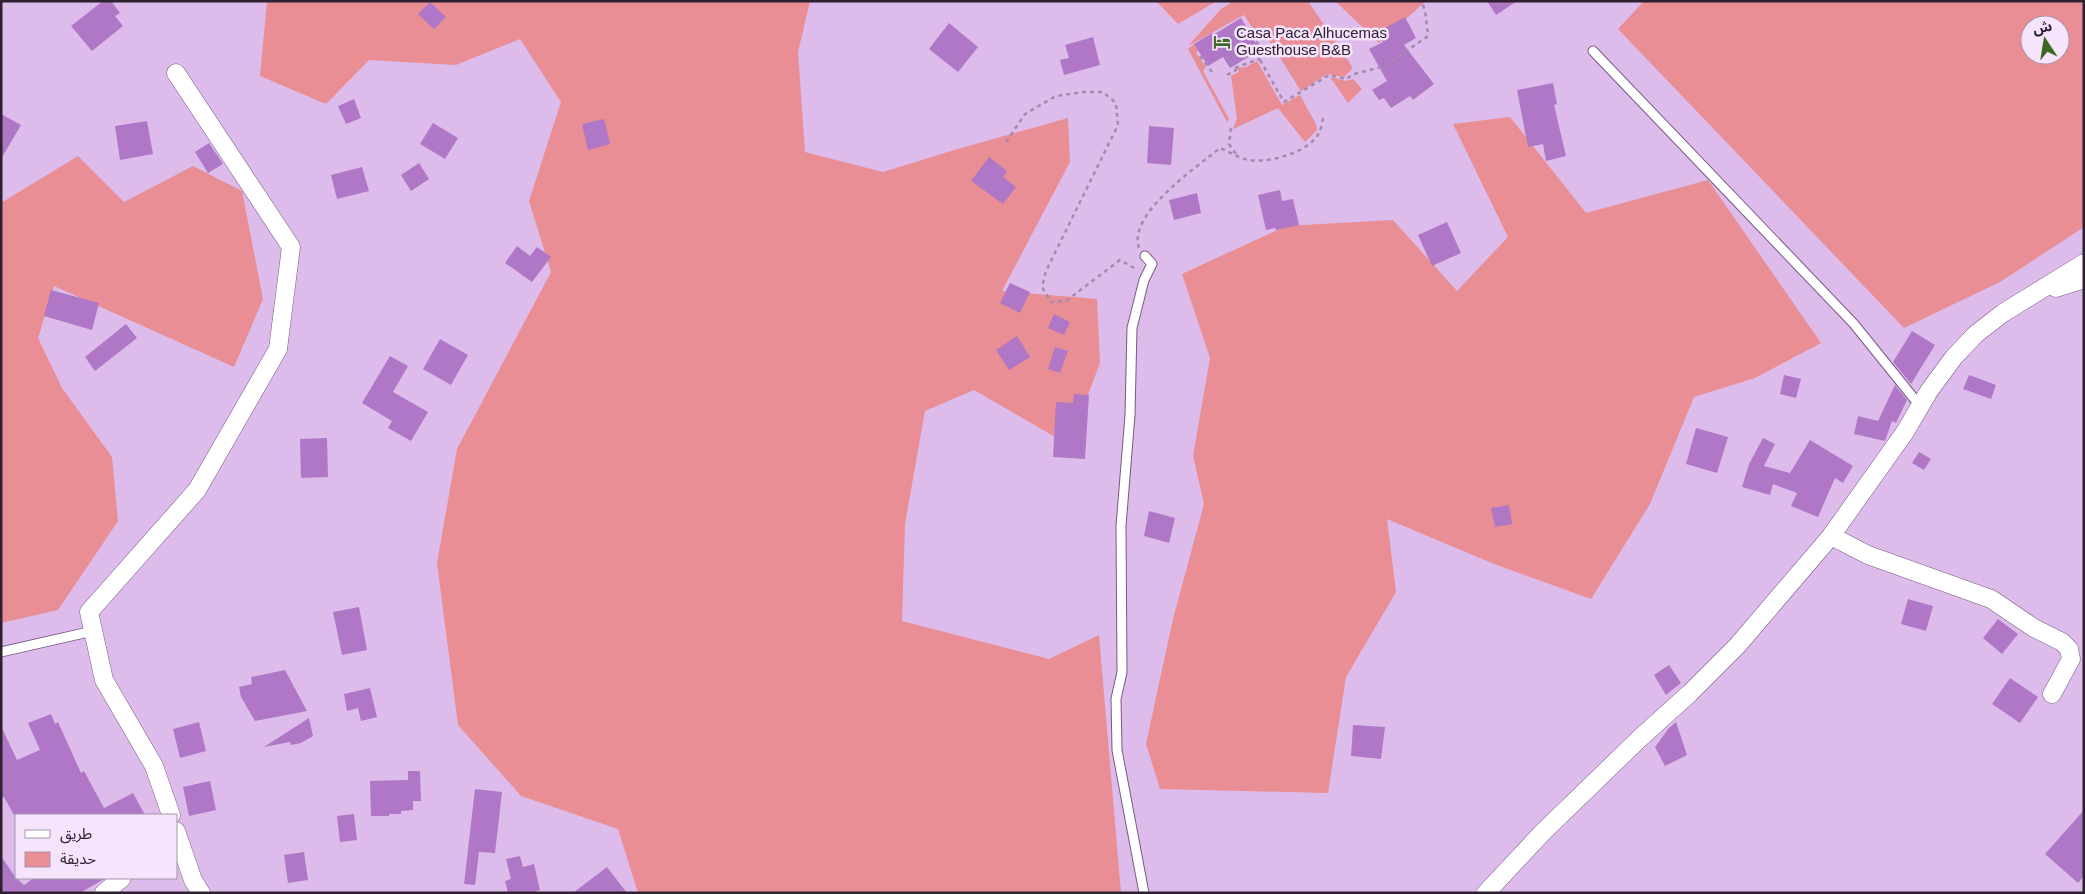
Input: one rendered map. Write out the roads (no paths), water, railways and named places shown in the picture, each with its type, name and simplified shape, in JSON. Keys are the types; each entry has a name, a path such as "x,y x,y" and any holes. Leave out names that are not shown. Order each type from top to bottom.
{"street":[{"path":"171,814 154,766 104,680 89,612 197,490 278,349 291,247 176,73"},
{"path":"1488,892 1542,833 1737,646 1831,536 1905,432 1929,391 1954,357 1976,334 2003,313 2084,263"},
{"path":"2034,294 2084,279"},
{"path":"1831,536 1868,555 1991,600 2034,628 2062,642 2069,649 2071,658 2052,694"},
{"path":"178,841 192,880 201,893"},
{"path":"104,893 121,879"}],"lane":[{"path":"1593,51 1854,324 1920,406"},
{"path":"1144,256 1152,264 1144,280 1132,328 1130,415 1121,526 1122,672 1116,699 1117,750 1144,893"},
{"path":"1,652 93,631"}],"place":[{"name":"Casa Paca Alhucemas Guesthouse B&B","path":"1222,42"}]}
